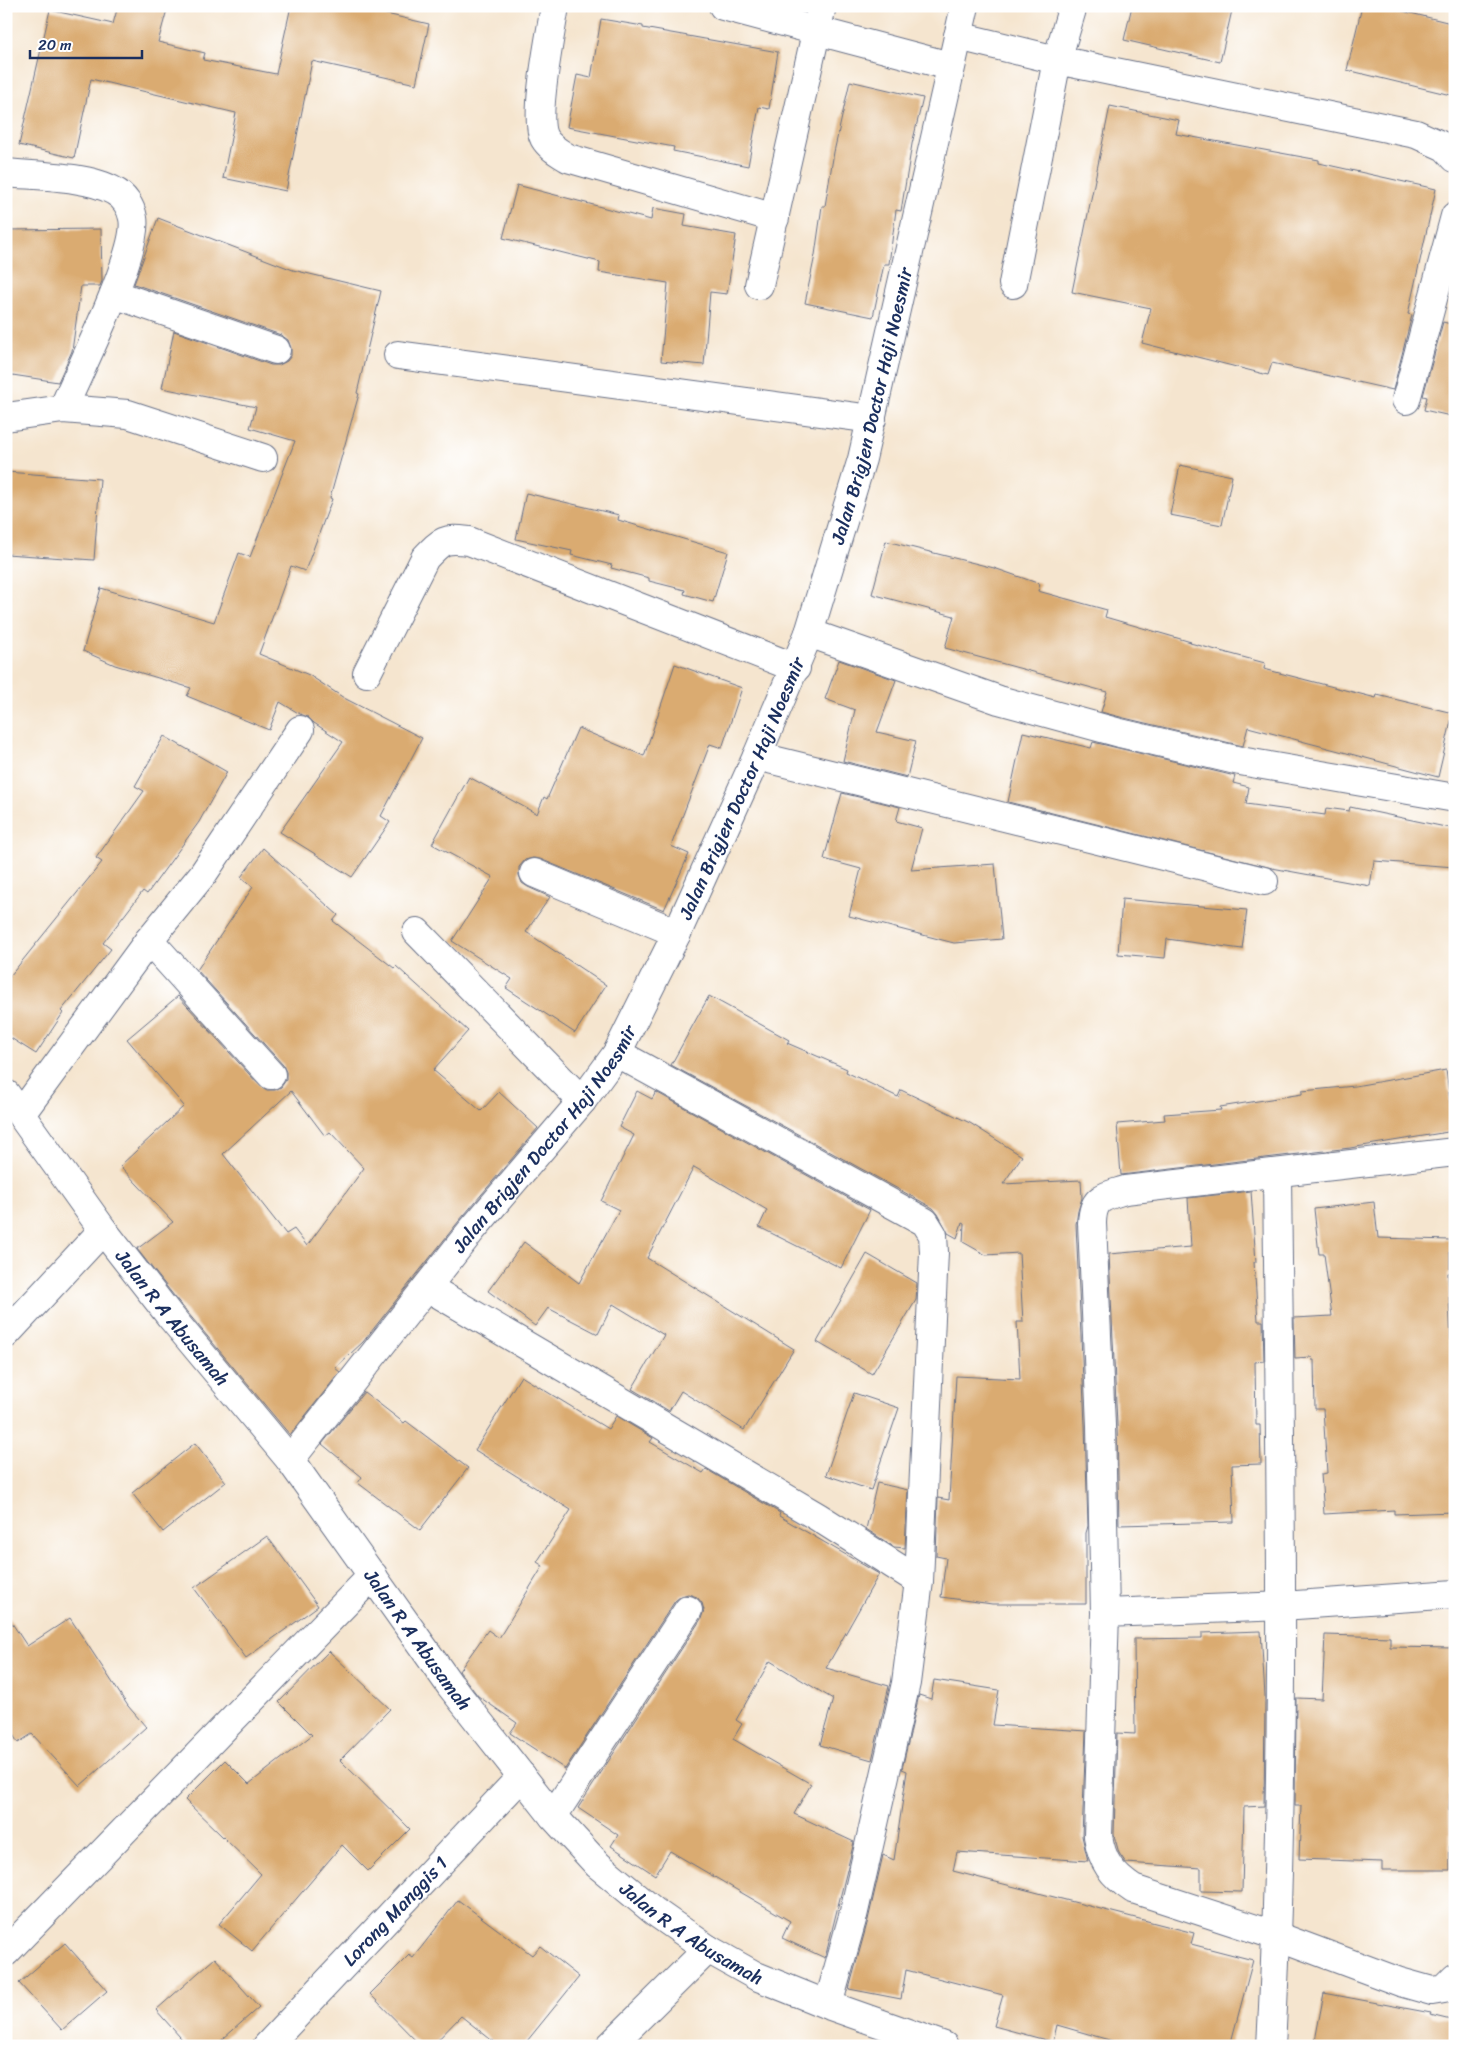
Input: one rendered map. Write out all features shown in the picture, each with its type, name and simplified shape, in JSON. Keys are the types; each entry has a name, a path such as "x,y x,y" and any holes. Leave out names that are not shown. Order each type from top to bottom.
{"street":[{"path":"555,6 543,84 540,122 544,138 553,148 568,158 775,218"},
{"path":"724,6 820,18 950,66"},
{"name":"Jalan Brigjen Doctor Haji Noesmir","path":"290,1460 470,1231 582,1101 617,1053 677,933 758,756 809,633 862,459 872,419 965,6"},
{"path":"1013,284 1057,60 1073,6"},
{"path":"759,285 820,18"},
{"path":"958,36 1057,60 1416,134 1445,147 1455,158"},
{"path":"6,173 92,182 115,191 123,198 129,206 134,219 132,242 114,294 63,409"},
{"path":"1406,400 1455,216"},
{"path":"114,294 276,350"},
{"path":"398,355 872,419"},
{"path":"6,417 63,409 128,414 263,458"},
{"path":"367,672 425,558 439,543 449,538 469,541 796,668"},
{"path":"809,633 999,700 1120,733 1240,761 1455,798"},
{"path":"14,1104 203,874 300,730"},
{"path":"758,756 1264,881"},
{"path":"534,873 677,933"},
{"path":"417,932 582,1101"},
{"path":"149,940 271,1075"},
{"path":"617,1053 925,1222 933,1235 934,1252 918,1582 906,1683 853,1916 828,2005"},
{"name":"Jalan R A Abusamah","path":"14,1104 103,1230 170,1316 290,1460 450,1685 553,1816 598,1865 655,1912 708,1949 756,1976 907,2040 944,2046"},
{"path":"1455,1152 1125,1190 1101,1198 1093,1208 1092,1232 1101,1425 1105,1613 1098,1836 1100,1851 1106,1865 1118,1879 1133,1889 1277,1936 1400,1982 1432,1991 1444,1989 1455,1978"},
{"path":"1271,2046 1277,1936 1282,1606 1277,1173"},
{"path":"6,1334 103,1230"},
{"path":"427,1287 818,1517 918,1582"},
{"path":"6,1952 373,1575"},
{"path":"1105,1613 1282,1606 1455,1594"},
{"path":"553,1816 688,1610"},
{"name":"Lorong Manggis 1","path":"267,2046 522,1776"},
{"path":"610,2046 708,1949"}],"building":[{"path":"118,6 168,6 158,42 205,53 203,60 276,74 291,6 352,6 429,24 416,84 312,61 286,191 223,178 236,113 91,79 74,158 19,145 50,10 113,24"},
{"path":"1132,6 1233,6 1220,62 1124,40"},
{"path":"1362,6 1382,6 1455,24 1455,96 1347,70"},
{"path":"601,19 778,52 769,109 759,107 748,166 673,151 674,147 567,127 577,75 591,78"},
{"path":"850,81 923,98 912,144 901,211 896,210 889,264 884,264 873,317 805,303 815,255 822,206 825,206 834,152"},
{"path":"1110,106 1179,120 1176,134 1319,160 1319,163 1436,189 1408,314 1412,315 1393,390 1272,363 1268,375 1142,343 1151,308 1072,292"},
{"path":"517,185 651,220 653,208 686,214 684,226 736,235 727,294 710,292 704,365 661,361 668,283 599,272 600,262 503,238"},
{"path":"158,218 293,270 381,291 357,393 359,394 330,498 332,499 305,571 291,566 259,654 309,675 344,698 422,738 381,816 390,822 352,877 280,832 343,742 308,717 280,702 269,730 187,696 191,688 115,665 83,651 101,588 214,622 239,553 250,557 295,441 250,428 256,407 162,388 174,331 271,365 279,365 287,361 291,356 291,348 288,340 281,335 134,284"},
{"path":"101,229 102,281 100,286 81,286 72,351 58,382 6,374 6,230"},
{"path":"1443,322 1455,325 1455,417 1424,410 1427,397 1423,396"},
{"path":"1180,465 1232,476 1222,525 1170,515"},
{"path":"6,472 100,479 94,560 6,554"},
{"path":"526,493 619,515 618,520 728,552 713,602 684,594 685,590 649,581 649,578 611,568 612,565 571,555 572,551 516,539"},
{"path":"886,541 994,568 1040,584 1038,591 1107,610 1105,617 1190,643 1265,663 1264,669 1376,698 1377,695 1453,713 1438,777 1248,727 1243,746 1101,712 1107,692 945,648 954,616 872,594"},
{"path":"839,660 896,680 877,732 916,741 907,777 843,761 855,710 825,699"},
{"path":"675,664 742,688 722,748 710,744 671,846 689,854 664,910 540,859 525,860 519,867 522,883 550,897 526,932 606,985 575,1033 506,988 512,979 452,941 493,877 432,844 469,777 537,814 544,797 547,799 578,728 644,756"},
{"path":"1023,732 1091,748 1093,742 1235,776 1233,783 1249,787 1246,804 1325,815 1326,808 1349,811 1350,807 1455,829 1455,867 1374,861 1370,886 1272,868 1008,802"},
{"path":"164,736 227,772 199,822 147,894 143,891 103,943 111,949 61,1011 63,1013 36,1054 6,1035 6,981 102,862 96,858 144,791 135,786"},
{"path":"842,793 900,807 896,821 922,828 911,870 995,864 1002,939 954,943 849,916 861,869 824,859"},
{"path":"263,848 338,915 333,921 394,968 396,966 468,1031 433,1070 481,1111 499,1092 538,1128 459,1221 363,1342 335,1368 340,1372 290,1435 137,1249 173,1222 120,1166 184,1106 127,1039 178,996 260,1086 267,1090 275,1090 281,1087 286,1080 286,1072 283,1065 197,970 253,887 241,877","holes":["291,1091 325,1136 330,1132 364,1168 307,1246 294,1229 286,1234 223,1154"]},
{"path":"1122,899 1247,910 1242,949 1167,939 1165,958 1118,954"},
{"path":"709,996 789,1040 787,1043 847,1069 846,1072 898,1097 901,1090 970,1123 1022,1156 1003,1184 1081,1180 1082,1198 1076,1224 1088,1526 1086,1533 1086,1604 992,1604 941,1597 946,1558 936,1556 938,1498 949,1500 956,1376 1020,1379 1017,1322 1023,1322 1019,1253 986,1255 963,1242 964,1224 962,1223 957,1238 948,1233 933,1208 671,1065"},
{"path":"1446,1070 1454,1131 1350,1148 1121,1175 1117,1124 1165,1120 1164,1114 1221,1110 1220,1107 1302,1094 1302,1091 1355,1086"},
{"path":"637,1091 652,1099 656,1092 870,1210 841,1268 759,1227 767,1210 694,1167 647,1258 794,1349 744,1430 681,1391 669,1411 632,1389 664,1335 613,1304 598,1334 548,1308 535,1326 488,1291 524,1242 579,1283 619,1210 601,1201 634,1135 619,1127"},
{"path":"1251,1191 1258,1321 1263,1321 1264,1361 1255,1362 1256,1425 1260,1425 1261,1464 1232,1465 1234,1522 1119,1525 1117,1424 1109,1254 1191,1247 1188,1198"},
{"path":"1374,1202 1378,1238 1450,1240 1450,1273 1448,1273 1455,1512 1394,1514 1394,1510 1324,1514 1321,1474 1327,1473 1323,1409 1315,1409 1314,1360 1311,1357 1295,1358 1294,1318 1332,1316 1324,1254 1319,1254 1314,1209"},
{"path":"867,1254 917,1283 916,1300 872,1374 817,1342"},
{"path":"521,1376 608,1429 616,1416 653,1438 650,1442 703,1473 706,1469 780,1513 779,1516 879,1574 826,1668 889,1686 872,1760 820,1745 833,1699 770,1661 736,1720 742,1724 733,1739 811,1784 794,1814 854,1842 825,1958 782,1938 790,1921 670,1851 655,1875 611,1846 618,1835 578,1808 701,1619 704,1610 702,1603 697,1597 688,1594 681,1596 675,1601 565,1769 510,1733 517,1723 478,1696 459,1671 488,1630 499,1638 543,1566 537,1562 571,1510 475,1450"},
{"path":"364,1392 468,1468 420,1530 358,1483 362,1477 322,1444"},
{"path":"854,1393 899,1408 871,1490 826,1475"},
{"path":"195,1443 226,1482 163,1532 132,1493"},
{"path":"877,1483 908,1490 905,1548 894,1547 866,1529"},
{"path":"267,1536 318,1606 246,1658 194,1588"},
{"path":"6,1614 27,1646 70,1618 128,1706 146,1727 80,1786 32,1734 18,1743 6,1723"},
{"path":"1261,1631 1265,1696 1264,1806 1244,1807 1242,1892 1201,1891 1201,1868 1126,1863 1119,1853 1114,1835 1117,1733 1135,1734 1134,1639 1202,1638 1202,1633"},
{"path":"1325,1635 1390,1637 1390,1647 1454,1648 1454,1706 1449,1814 1450,1870 1382,1870 1382,1862 1299,1859 1301,1806 1295,1806 1296,1698 1322,1699"},
{"path":"329,1651 390,1709 340,1760 410,1829 368,1871 342,1845 252,1951 219,1924 261,1874 185,1800 225,1760 249,1784 312,1735 279,1702"},
{"path":"934,1680 999,1690 993,1725 1086,1731 1082,1836 1088,1861 957,1852 953,1871 1194,1933 1191,1944 1253,1960 1230,2046 1130,2046 1057,2025 1053,2042 994,2026 1003,1995 906,1970 901,1999 849,1989 883,1855 894,1860 907,1771 902,1769 919,1695 931,1699"},
{"path":"458,1900 532,1955 540,1946 579,1977 523,2046 499,2046 461,2016 432,2046 421,2046 370,1994 409,1955 413,1958"},
{"path":"65,1943 107,1991 62,2030 19,1983"},
{"path":"215,1958 259,2007 215,2046 188,2046 156,2010"},
{"path":"1324,1993 1431,2013 1430,2015 1455,2021 1455,2046 1314,2046"}]}
